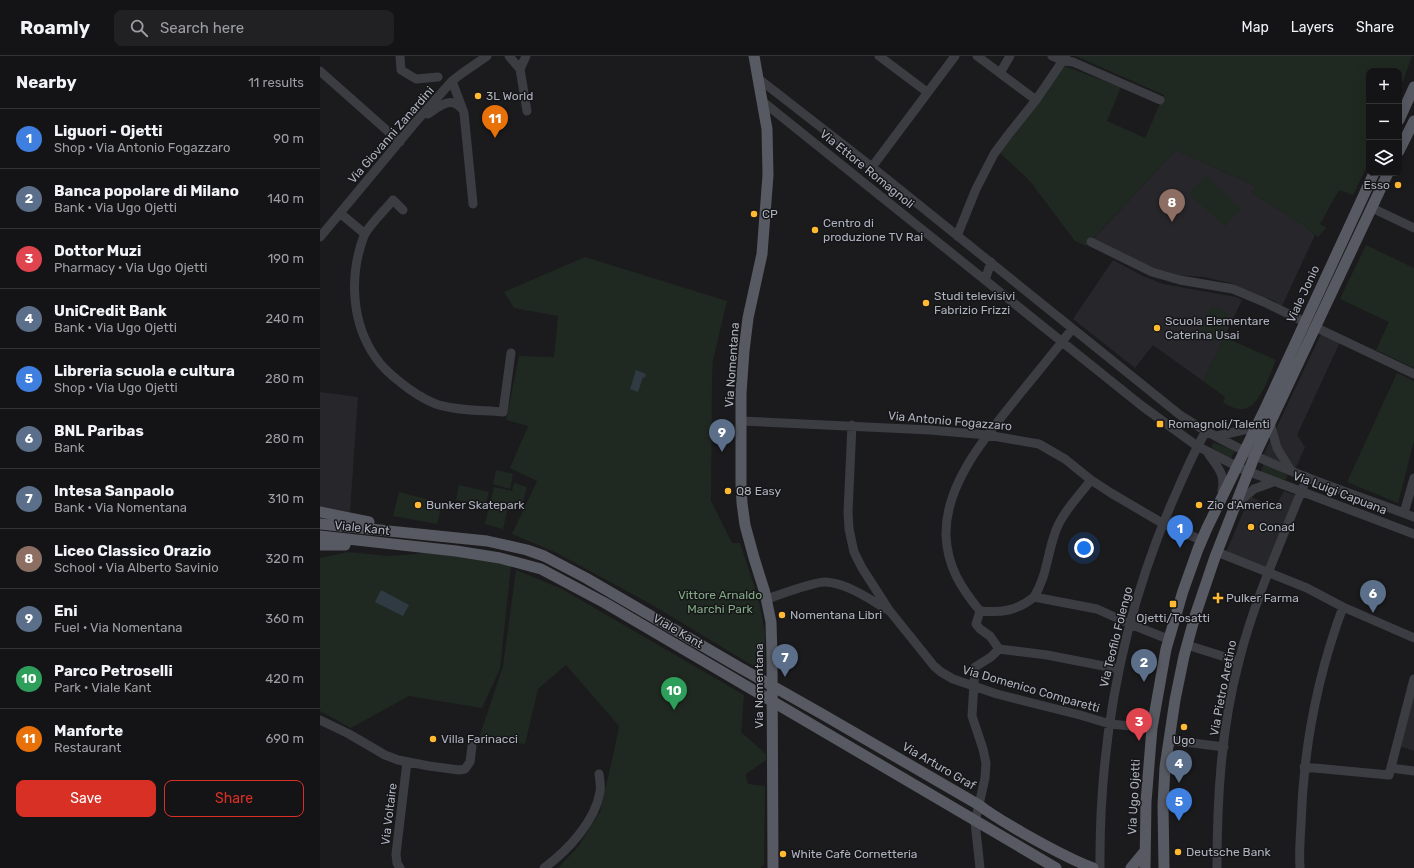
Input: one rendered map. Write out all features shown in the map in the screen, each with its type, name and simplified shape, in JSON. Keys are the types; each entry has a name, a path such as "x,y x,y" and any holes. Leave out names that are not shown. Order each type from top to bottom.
{"main road":[{"name":"Via Nomentana","path":"754,56 766,104 768,195 761,260 745,338 742,375 741,483 744,518 751,548 767,599 772,634 773,868"},
{"path":"1402,114 1414,88"},
{"path":"1402,145 1414,120"},
{"name":"Viale Jonio","path":"1236,467 1373,176"},
{"name":"Viale Jonio","path":"1236,505 1255,455 1387,176"},
{"name":"Via Ugo Ojetti","path":"1145,868 1147,784 1152,728 1168,639 1182,591 1201,540 1236,467"},
{"path":"1164,868 1163,791 1175,700 1196,611 1236,505"},
{"path":"320,512 384,525 406,532"},
{"name":"Viale Kant","path":"320,524 487,541 527,550 554,561 586,578 772,686"},
{"name":"Viale Kant","path":"320,536 456,551 496,557 526,564 543,570 570,584 772,702"},
{"path":"320,544 340,545 375,542"},
{"name":"Via Arturo Graf","path":"772,686 979,805 991,815 1031,838 1064,856 1093,868"},
{"path":"772,702 1056,868"},
{"path":"1131,868 1145,851"}],"street":[{"path":"400,56 401,70 416,79 438,77"},
{"name":"Via Giovanni Zanardini","path":"320,236 452,81 487,56"},
{"path":"509,56 520,69 528,111"},
{"path":"520,69 526,56"},
{"path":"879,56 927,92"},
{"path":"872,167 955,56"},
{"path":"977,56 1036,100"},
{"path":"1000,73 1010,56"},
{"path":"1052,56 1064,58 1160,100"},
{"path":"957,236 973,196 990,160 1002,142 1036,100 1064,58"},
{"path":"320,71 400,142"},
{"name":"Via Ettore Romagnoli","path":"759,79 872,167 1118,367 1180,415 1206,431 1291,471"},
{"path":"452,81 464,111 473,204"},
{"path":"766,104 781,96"},
{"path":"416,122 442,104 456,104 464,111"},
{"name":"Via Ettore Romagnoli","path":"766,104 1147,410 1208,453 1236,467 1284,485"},
{"path":"403,210 393,200 365,234 358,259 355,281 355,302 359,323 369,348 377,360 409,390 436,404 459,409 503,412 511,353"},
{"path":"1372,208 1414,228"},
{"path":"340,212 365,234"},
{"path":"926,232 936,219"},
{"path":"1091,242 1152,272 1180,280 1238,291 1305,322"},
{"path":"985,280 990,262"},
{"path":"1015,304 1025,290"},
{"path":"1315,327 1414,374"},
{"path":"1072,329 987,435 970,460 958,486 949,512 946,536 948,551 956,578 980,611 995,612 1008,610 1022,605 1034,597 1044,576 1056,529 1091,480"},
{"path":"1109,378 1118,367"},
{"name":"Via Antonio Fogazzaro","path":"741,421 852,425 930,430 987,435 1039,444 1065,459 1091,480 1162,523 1201,540"},
{"path":"1270,423 1278,452 1291,471"},
{"name":"Via Domenico Comparetti","path":"852,425 848,512 852,542 860,564 889,610 934,666 953,679 974,687 1110,724 1152,728"},
{"path":"1217,436 1256,427"},
{"name":"Via Teofilo Folengo","path":"1100,868 1104,777 1112,703 1119,669 1130,624 1162,523 1197,446 1206,431"},
{"path":"1208,453 1224,479 1221,499"},
{"name":"Via Luigi Capuana","path":"1414,517 1291,471 1289,479 1284,485 1414,534"},
{"name":"Via Pietro Aretino","path":"1217,868 1218,801 1224,747 1238,661 1268,572 1307,477"},
{"path":"1404,514 1414,478"},
{"path":"1236,505 1254,489 1274,482"},
{"path":"1228,485 1241,492"},
{"name":"Viale Kant","path":"527,550 556,564 562,569 558,574 543,570"},
{"path":"1217,552 1307,588 1343,607 1414,638"},
{"name":"Viale Kant","path":"570,584 566,578 568,573 572,572 586,578"},
{"path":"767,599 826,582 853,590 889,610"},
{"path":"1034,597 1105,612 1168,639"},
{"path":"1300,868 1301,806 1304,768 1321,679 1334,632 1343,607"},
{"path":"980,611 976,624 990,636 999,649 1062,658 1119,669"},
{"path":"1187,645 1238,661"},
{"path":"980,868 975,822 985,778 986,764 983,749 972,716 975,667 991,657 999,649"},
{"path":"1390,772 1414,679"},
{"path":"813,726 817,717 822,714"},
{"path":"320,720 349,734 385,755 407,762 429,766 462,769 466,768 469,764 472,746"},
{"path":"1169,740 1224,747"},
{"name":"Via Voltaire","path":"400,868 397,863 396,854 407,762"},
{"path":"1304,768 1390,772 1414,771"},
{"path":"544,868 558,858 570,845 588,820 596,805 600,792 599,774"}],"shaded area":[{"path":"1176,150 1255,186 1252,193 1302,224 1315,235 1282,306 1275,301 1230,283 1204,277 1178,275 1151,267 1093,239"},
{"name":"Scuola Elementare Caterina Usai","path":"1113,260 1143,276 1163,284 1236,297 1242,300 1203,381 1153,345 1135,368 1073,319"},
{"path":"1322,332 1341,340 1297,435 1305,447 1295,470 1263,456"},
{"path":"636,370 646,374 645,378 643,377 638,392 630,389"},
{"path":"320,392 358,397 350,512 331,510 320,506"},
{"path":"1284,491 1295,495 1268,570 1226,552 1249,499 1251,497 1275,507"},
{"path":"381,590 409,605 403,616 375,602"},
{"path":"1414,691 1414,751 1399,746"}],"green space":[{"path":"1076,56 1412,56 1403,81 1402,68 1366,68 1366,168 1353,195 1339,190 1320,224 1326,228 1318,237 1302,224 1252,193 1255,186 1176,150 1086,246 1075,241 1029,180 998,151 1064,66 1121,87 1107,121 1145,138 1164,95"},
{"path":"1206,176 1241,209 1225,227 1189,194"},
{"path":"1366,245 1414,268 1414,368 1376,350 1389,322 1340,299"},
{"name":"Vittore Arnaldo Marchi Park","path":"585,257 727,301 713,360 711,501 732,543 740,543 758,597 765,633 765,673 654,606 557,553 512,534 537,481 510,468 528,426 506,420 519,356 554,357 558,316 514,308 504,292"},
{"path":"1212,306 1229,314 1216,342 1199,334"},
{"path":"1224,337 1276,360 1263,390 1253,404 1247,408 1238,409 1223,403 1225,397 1203,381"},
{"path":"1397,373 1414,381 1414,441 1398,503 1347,482"},
{"path":"1215,443 1235,451 1230,460 1212,448 1212,444"},
{"path":"1264,464 1286,474 1287,478 1284,480 1260,473"},
{"path":"496,470 513,474 510,489 493,484"},
{"path":"514,483 527,487 521,509 508,506 503,529 485,524 494,487 512,491"},
{"path":"459,485 489,492 485,507 456,500"},
{"name":"Bunker Skatepark","path":"399,492 438,502 441,508 437,524 393,516"},
{"path":"348,552 388,556 432,552 511,565 500,669 482,708 409,696 351,728 320,711 320,558"},
{"path":"516,570 562,589 744,695 741,732 766,754 766,760 746,774 748,784 765,786 764,865 761,868 558,868 578,847 600,812 619,726 566,665 538,689 525,744 479,738 503,666"}],"place":[{"name":"3L World","path":"478,96"},
{"name":"Manforte","path":"495,138"},
{"name":"Esso","path":"1398,185"},
{"name":"CP","path":"754,214"},
{"name":"Liceo Classico Orazio","path":"1172,222"},
{"name":"Centro di produzione TV Rai","path":"815,230"},
{"name":"Studi televisivi Fabrizio Frizzi","path":"926,303"},
{"name":"Scuola Elementare Caterina Usai","path":"1157,328"},
{"name":"Romagnoli/Talenti","path":"1160,424"},
{"name":"Eni","path":"722,452"},
{"name":"Q8 Easy","path":"728,491"},
{"name":"Bunker Skatepark","path":"418,505"},
{"name":"Zio d'America","path":"1199,505"},
{"name":"Conad","path":"1251,527"},
{"name":"Liguori - Ojetti","path":"1180,548"},
{"name":"Pulker Farma","path":"1218,598"},
{"name":"Ojetti/Tosatti","path":"1173,604"},
{"name":"BNL Paribas","path":"1373,613"},
{"name":"Nomentana Libri","path":"782,615"},
{"name":"Intesa Sanpaolo","path":"785,677"},
{"name":"Banca popolare di Milano","path":"1144,682"},
{"name":"Parco Petroselli","path":"674,710"},
{"name":"Ugo","path":"1184,727"},
{"name":"Villa Farinacci","path":"433,739"},
{"name":"Dottor Muzi","path":"1139,741"},
{"name":"UniCredit Bank","path":"1179,783"},
{"name":"Libreria scuola e cultura","path":"1179,821"},
{"name":"Deutsche Bank","path":"1178,852"},
{"name":"White Cafè Cornetteria","path":"783,854"}]}
